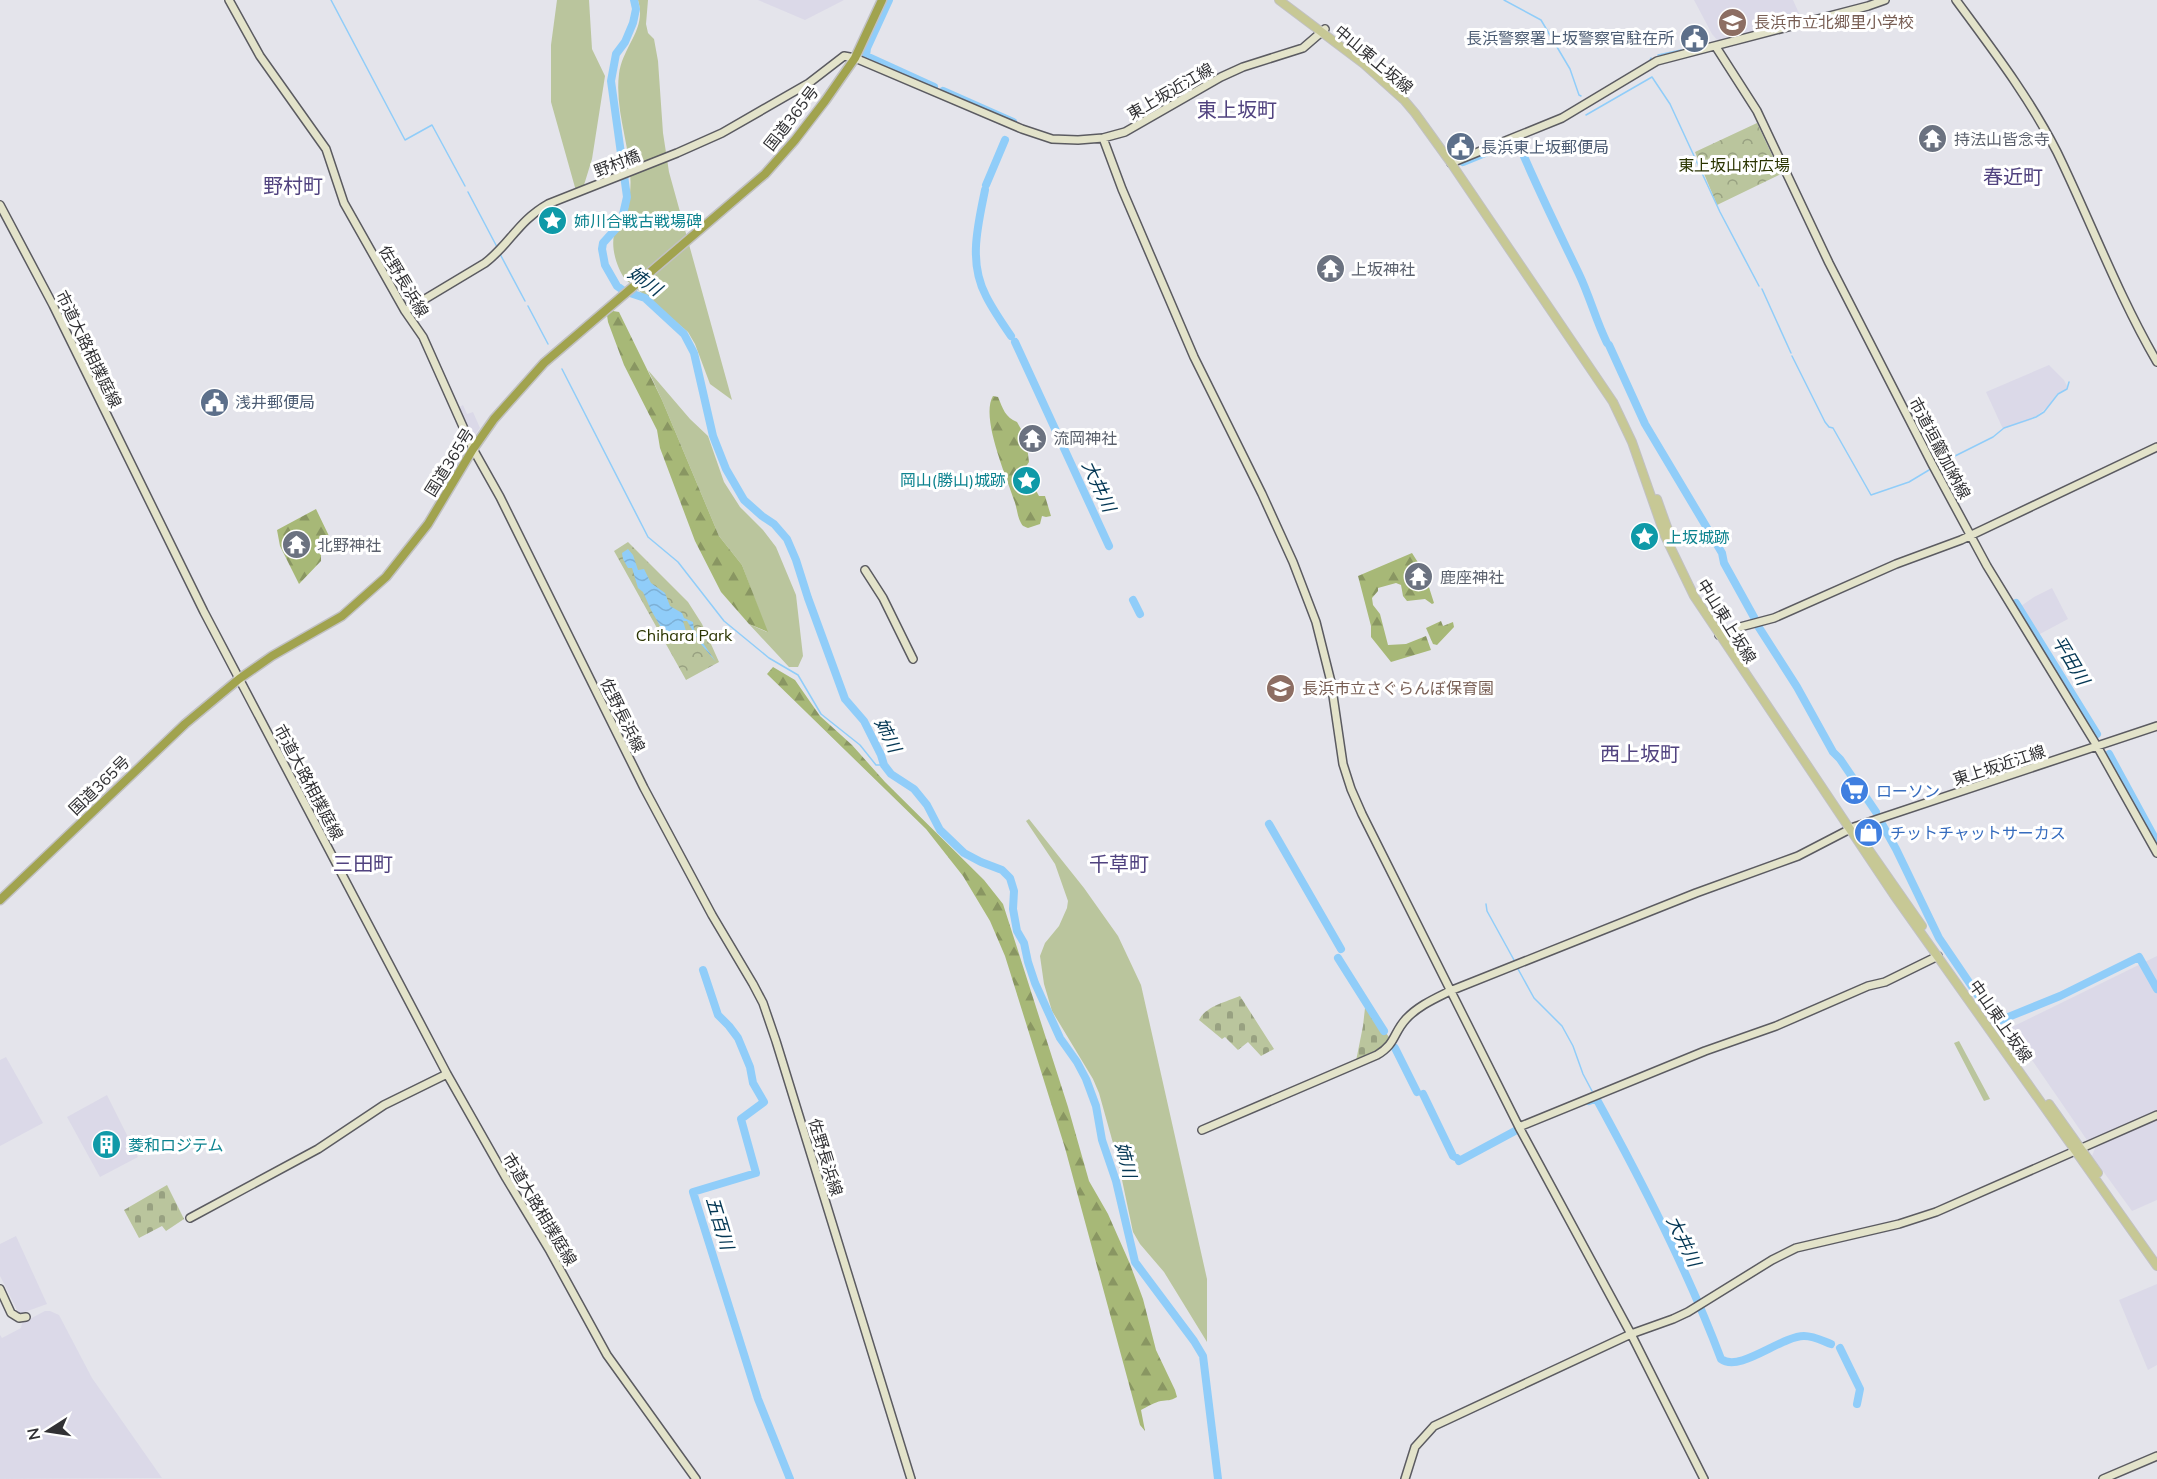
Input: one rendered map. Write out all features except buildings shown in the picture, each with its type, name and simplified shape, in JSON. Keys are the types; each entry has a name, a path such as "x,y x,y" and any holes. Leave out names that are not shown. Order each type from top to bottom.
{"highway":[{"name":"国道365号","path":"0,900 185,724 239,679 272,656 342,616 385,578 428,524 494,419 544,363 765,174 795,140 855,58 882,0"}],"main road":[{"name":"中山東上坂線","path":"1279,0 1323,31"},
{"name":"中山東上坂線","path":"1287,0 1404,100 1454,162 1613,402 1632,442 1665,536 1694,596 1938,956 2157,1257"},
{"name":"中山東上坂線","path":"1852,828 2079,1150 2157,1266"}],"street":[{"name":"佐野長浜線","path":"229,0 260,56 326,149 344,203 405,311 423,337 473,450 500,497 644,788 712,915 763,1003 911,1479"},
{"path":"1454,162 1562,118 1657,61 1885,0"},
{"path":"1956,0 2033,110 2056,151 2140,333 2157,362"},
{"name":"東上坂近江線","path":"855,58 1022,129 1052,139 1078,140 1103,138 1125,132 1228,74 1303,48 1323,31"},
{"name":"市道垣籠加納線","path":"1716,47 1772,140 1829,263 1971,536 2097,746 2157,853"},
{"name":"野村橋","path":"405,311 494,256 532,213 722,134 809,83 839,58 844,56 855,58"},
{"path":"1103,138 1122,189 1194,357 1262,494 1293,562 1316,622 1325,653 1343,764 1351,789 1449,991 1631,1334 1704,1479"},
{"name":"市道大路相撲庭線","path":"0,205 53,305 239,679 447,1074 550,1251 607,1355 696,1479"},
{"path":"1721,634 1774,618 1896,564 1971,536 2157,447"},
{"path":"865,570 883,597 913,659"},
{"name":"東上坂近江線","path":"1202,1130 1377,1055 1392,1043 1404,1021 1415,1010 1449,991 1696,893 1798,856 1852,828 2157,726"},
{"path":"1519,1126 1705,1051 1776,1026 1868,986 1885,982 1938,956"},
{"path":"190,1218 318,1149 384,1105 447,1074"},
{"path":"1405,1479 1415,1447 1434,1426 1631,1334 1673,1319 1784,1253 1823,1241 1899,1224 1936,1212 2157,1115"},
{"path":"0,1289 11,1312 19,1318 26,1317"},
{"path":"2103,1479 2157,1456"}],"shaded area":[{"path":"758,0 844,0 805,20"},
{"path":"1694,0 1793,0 1802,20 1719,42 1712,34"},
{"path":"2049,365 2064,380 2068,388 2057,394 2049,406 2031,420 2003,429 1986,392"},
{"path":"463,405 467,414 473,412 480,428 472,439 458,408"},
{"path":"2052,588 2068,619 2038,635 2021,606"},
{"path":"2157,956 2157,1111 2089,1143 2010,1028"},
{"path":"6,1057 43,1123 0,1146 0,1060"},
{"name":"菱和ロジテム","path":"107,1095 138,1157 100,1177 67,1117"},
{"path":"2157,1119 2157,1200 2132,1211 2092,1156 2095,1148"},
{"path":"16,1236 47,1304 19,1314 0,1276 0,1244"},
{"path":"2157,1284 2157,1365 2148,1370 2119,1300"},
{"path":"45,1311 59,1315 92,1378 162,1478 0,1479 0,1335 2,1338 21,1328 22,1323"}],"green space":[{"path":"557,0 589,0 592,49 605,76 592,159 584,185 576,191 551,102 551,45"},
{"path":"638,0 648,0 646,24 648,33 654,39 658,61 663,133 669,172 732,400 710,384 688,332 625,279 615,258 614,235 626,217 630,193 629,163 619,104 619,74 625,54 637,29 640,11"},
{"name":"東上坂山村広場","path":"1757,123 1781,174 1717,205 1695,152"},
{"path":"613,311 619,312 662,400 719,536 742,565 768,632 749,624 721,592 695,541 660,448 657,430 624,365 608,322 607,315"},
{"path":"648,370 690,419 708,436 724,482 740,507 776,547 796,595 803,656 798,667 789,667 749,624 767,632 742,565 719,536"},
{"path":"993,396 998,397 1005,412 1017,422 1026,438 1029,462 1025,468 1026,477 1039,496 1045,496 1051,516 1042,516 1040,524 1028,528 1023,526 1020,520 996,448 990,418"},
{"path":"316,509 329,536 321,545 321,561 299,584 280,546 277,530","holes":["304,531 310,545 295,558 286,540"]},
{"name":"Chihara Park","path":"628,542 688,602 702,624 719,662 686,680 614,551"},
{"path":"1412,553 1419,564 1408,572 1414,584 1427,581 1434,603 1425,599 1407,601 1403,596 1401,585 1396,583 1378,588 1372,598 1373,605 1380,614 1388,645 1406,644 1426,636 1431,650 1391,662 1371,637 1371,626 1358,576"},
{"path":"1441,621 1443,626 1453,622 1454,627 1437,645 1433,644 1426,628"},
{"path":"773,667 795,680 820,716 852,745 885,782 984,880 1003,904 1068,1107 1089,1181 1108,1214 1130,1264 1143,1299 1156,1350 1177,1397 1156,1402 1141,1410 1145,1431 1140,1425 1065,1148 1005,956 990,921 963,876 926,829 767,674"},
{"path":"1029,819 1084,888 1118,936 1141,985 1207,1279 1207,1342 1164,1272 1140,1244 1133,1232 1118,1161 1099,1093 1052,1011 1044,984 1040,956 1045,943 1059,926 1068,901 1055,864 1026,821"},
{"path":"1240,996 1274,1049 1261,1056 1248,1042 1238,1050 1225,1037 1222,1039 1199,1020 1211,1008"},
{"path":"1365,1008 1389,1037 1388,1043 1356,1061 1363,1026"},
{"path":"1959,1041 1990,1099 1984,1101 1954,1043"},
{"path":"167,1185 184,1219 166,1231 162,1226 139,1238 124,1210"}],"water":[{"path":"628,549 633,555 638,570 644,569 651,583 665,593 670,606 682,613 684,618 693,622 694,630 716,662 700,643 687,621 683,621 686,631 682,636 667,638 643,592 638,588 632,568 628,568 623,559 622,553"}],"waterway":[{"path":"331,0 405,140 432,125 465,186"},
{"name":"姉川","path":"634,0 636,9 633,23 625,42 616,54 611,81 627,197 621,223 603,243 605,265 617,286 624,291 645,298 684,334 694,353 713,436 726,469 744,500 774,524 787,539 845,699 864,721 884,765 891,774 914,789 927,805 940,830 964,853 1002,870 1010,878 1014,891 1013,909 1017,931 1024,943 1035,983 1060,1038 1086,1079 1096,1106 1102,1140 1116,1181 1135,1262 1203,1356 1218,1479"},
{"name":"大井川","path":"889,0 867,48 866,56 934,87"},
{"path":"1504,0 1541,20 1570,69 1581,96"},
{"path":"1686,49 1703,44"},
{"path":"1658,55 1681,50"},
{"path":"1605,88 1649,62 1651,58"},
{"path":"1586,115 1652,77 1670,104 1720,212 1759,286"},
{"name":"大井川","path":"943,91 1013,122"},
{"name":"大井川","path":"986,185 1005,140"},
{"path":"1463,162 1517,140 1583,283 1607,343"},
{"name":"大井川","path":"985,190 976,243 977,270 986,296 1011,336"},
{"path":"468,192 497,247"},
{"path":"500,254 525,301"},
{"path":"1762,289 1791,353"},
{"path":"528,306 548,344"},
{"name":"大井川","path":"1015,342 1109,546"},
{"path":"1609,345 1645,424 1722,553 1724,563 1755,619"},
{"path":"1792,356 1825,422 1833,428 1871,495 1909,482 1929,470"},
{"path":"562,369 648,537 678,562 724,621 769,658 798,675 821,714 860,745 876,765 884,765"},
{"path":"1937,465 1993,437 2004,428 2044,412 2058,394 2067,389 2069,382"},
{"name":"大井川","path":"1133,600 1140,614"},
{"name":"平田川","path":"2016,603 2097,734"},
{"path":"1758,626 1797,687 1833,752 1876,812"},
{"name":"平田川","path":"2109,754 2157,842"},
{"name":"大井川","path":"1269,824 1341,949"},
{"path":"1882,824 1939,938 1996,1022 2060,996 2139,957 2157,989"},
{"path":"1486,904 1487,911 1514,960"},
{"name":"大井川","path":"1338,958 1384,1031"},
{"path":"1518,969 1534,998 1562,1026 1592,1091"},
{"name":"五百川","path":"703,970 718,1015 738,1038 750,1067 753,1083 764,1102 741,1119 756,1173 693,1192 758,1399 790,1479"},
{"name":"大井川","path":"1395,1048 1417,1092"},
{"name":"大井川","path":"1423,1094 1453,1156 1457,1158"},
{"name":"大井川","path":"1589,1101 1596,1098 1647,1194 1694,1292 1721,1359 1729,1362 1750,1358 1784,1342 1804,1336 1831,1344"},
{"name":"大井川","path":"1459,1161 1515,1131"},
{"name":"大井川","path":"1840,1348 1860,1389 1857,1404"}],"place":[{"name":"長浜市立北郷里小学校","path":"1733,22"},
{"name":"長浜警察署上坂警察官駐在所","path":"1695,38"},
{"name":"持法山皆念寺","path":"1933,139"},
{"name":"長浜東上坂郵便局","path":"1460,147"},
{"name":"姉川合戦古戦場碑","path":"553,221"},
{"name":"上坂神社","path":"1330,269"},
{"name":"浅井郵便局","path":"214,402"},
{"name":"流岡神社","path":"1032,438"},
{"name":"岡山(勝山)城跡","path":"1027,480"},
{"name":"上坂城跡","path":"1645,537"},
{"name":"北野神社","path":"296,545"},
{"name":"鹿座神社","path":"1419,577"},
{"name":"長浜市立さぐらんぼ保育園","path":"1281,688"},
{"name":"ローソン","path":"1855,791"},
{"name":"チットチャットサーカス","path":"1869,833"},
{"name":"菱和ロジテム","path":"107,1145"}],"district":[{"name":"東上坂町","path":"1237,109"},
{"name":"春近町","path":"2013,176"},
{"name":"野村町","path":"293,185"},
{"name":"西上坂町","path":"1640,753"},
{"name":"三田町","path":"363,863"},
{"name":"千草町","path":"1119,863"}]}
